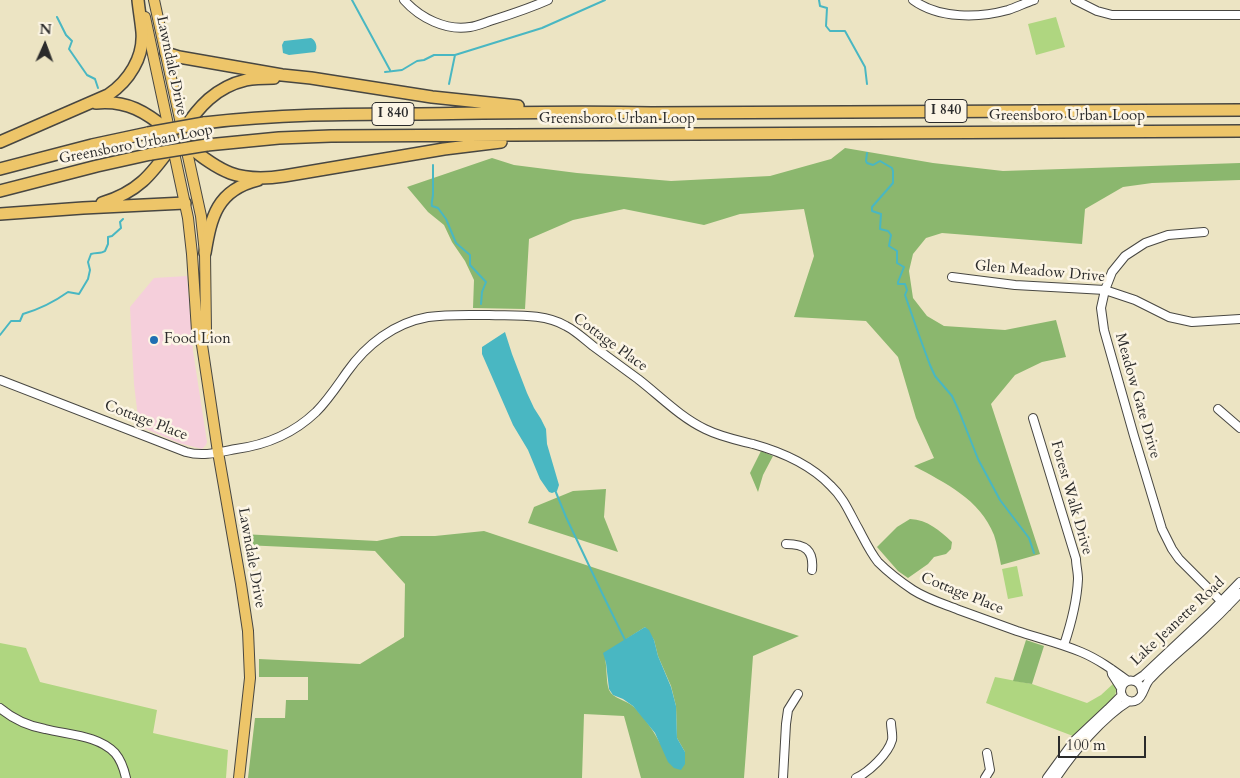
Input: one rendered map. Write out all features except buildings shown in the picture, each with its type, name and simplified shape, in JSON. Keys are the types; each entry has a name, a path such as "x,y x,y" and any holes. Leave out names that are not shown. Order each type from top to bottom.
{"highway":[{"path":"0,142 108,95 127,78 137,62 141,48 140,0"},
{"path":"166,54 282,75 432,96 583,112"},
{"path":"84,208 111,201 137,187 152,173 195,112 206,101 228,86 245,80 273,78 282,75"},
{"path":"84,105 106,102 127,105 149,115 212,165 243,177 267,178"},
{"name":"Greensboro Urban Loop","path":"0,169 92,145 148,133 251,118 304,115 583,112 1240,110"},
{"name":"Greensboro Urban Loop","path":"0,191 151,154 252,140 314,137 1240,131"},
{"path":"205,254 211,222 216,210 224,199 240,187 253,182 267,178 461,146 560,135"},
{"path":"0,214 185,203"}],"main road":[{"name":"Lawndale Drive","path":"140,0 201,216 205,254 206,331 202,344"},
{"name":"Lawndale Drive","path":"154,0 166,54 178,138 191,245 197,331 202,344 242,592 249,647 249,692 239,778"}],"street":[{"path":"404,0 429,20 449,27 470,27 522,11 548,0"},
{"path":"913,0 937,12 958,15 983,15 1008,10 1034,0"},
{"path":"1075,0 1097,12 1112,14 1240,15"},
{"name":"Meadow Gate Drive","path":"1204,232 1168,235 1145,243 1125,256 1112,272 1101,308 1104,330 1162,529 1179,558 1224,604"},
{"name":"Glen Meadow Drive","path":"952,277 1015,285 1106,290 1135,300 1170,317 1192,322 1240,318"},
{"name":"Cottage Place","path":"0,380 186,452 203,454 253,446 291,431 325,403 363,352 385,334 407,322 429,317 456,315 527,316 549,320 566,326 638,379 684,416 706,430 789,456 814,471 832,486 844,501 869,549 879,562 916,592 1018,632 1083,652 1132,681"},
{"path":"1218,409 1240,428"},
{"name":"Forest Walk Drive","path":"1034,418 1076,559 1078,579 1075,603 1064,645"},
{"path":"786,544 801,545 809,552 813,559 812,570"},
{"name":"Lake Jeanette Road","path":"1142,692 1149,679 1180,649 1200,633 1240,582"},
{"name":"Lake Jeanette Road","path":"1132,681 1144,675 1224,604 1240,593"},
{"path":"1111,669 1122,691"},
{"path":"1132,681 1141,685 1141,696 1136,701 1129,701 1123,698 1123,685 1132,681"},
{"path":"1047,778 1074,741 1108,709 1122,691"},
{"path":"783,778 788,710 798,694"},
{"path":"1056,778 1083,743 1118,708 1129,701"},
{"path":"0,708 18,721 43,729 97,741 115,753 120,760 126,778"},
{"path":"856,778 862,776 876,764 888,748 893,738 891,723"},
{"path":"985,778 990,770 987,754"}],"shaded area":[{"path":"187,276 193,351 207,442 202,449 179,443 139,426 134,384 130,307 154,278"}],"green space":[{"path":"1056,17 1065,47 1036,55 1028,24"},
{"path":"845,148 933,163 1003,171 1240,163 1240,180 1152,183 1123,187 1085,209 1082,244 942,233 926,238 913,254 909,271 913,298 927,316 944,326 1005,330 1056,320 1066,357 1042,362 1015,375 991,404 1040,554 1001,565 994,535 980,511 960,493 914,466 934,458 916,418 898,357 866,321 794,317 814,256 804,209 740,214 704,225 624,209 573,220 529,239 525,309 473,308 474,280 465,261 452,242 444,225 428,212 407,187 492,158 514,165 577,173 671,181 770,176 831,159"},
{"path":"761,451 773,456 763,475 758,492 750,473"},
{"path":"606,489 604,517 618,552 528,523 534,507 573,491"},
{"path":"910,519 928,524 952,542 951,549 946,554 934,557 928,564 908,578 898,571 877,547 897,527"},
{"path":"484,531 799,636 753,656 744,778 641,778 624,716 584,714 582,778 248,778 255,718 285,718 286,700 308,700 308,677 259,677 259,659 360,664 404,637 405,584 375,551 244,545 242,534 377,541 401,536 435,536","holes":["645,627 654,640 658,656 671,686 676,706 677,738 685,752 660,743 638,711 611,693 608,687 605,658 625,640"]},
{"path":"1017,566 1023,596 1008,599 1002,569"},
{"path":"1026,640 1044,646 1032,684 1013,681"},
{"path":"0,643 26,648 40,682 157,710 153,733 228,750 226,778 0,778"},
{"path":"995,677 1032,684 1087,703 1101,695 1114,683 1116,692 1112,700 1073,736 986,703"}],"water":[{"path":"311,38 316,44 315,52 289,55 283,53 282,45 284,41"},
{"path":"505,332 527,393 546,429 547,444 559,485 557,491 552,493 549,492 540,479 528,450 513,425 482,354 482,347"},
{"path":"645,627 649,630 654,640 676,706 677,738 685,752 685,764 681,770 674,768 668,762 655,733 633,706 613,695 609,689 603,653"}],"waterway":[{"path":"352,0 390,70"},
{"path":"385,72 402,70 417,61 434,55 455,55 542,28 605,0"},
{"path":"819,0 820,6 827,8 826,26 830,31 845,31 865,67 867,84"},
{"path":"57,17 66,35 72,41 69,49 87,75 95,79 98,88"},
{"path":"449,84 455,55"},
{"path":"867,153 867,163 873,165 880,161 892,168 893,171 893,183 872,207 872,211 881,214 880,229 888,231 891,235 889,246 897,251 897,263 904,267 898,284 905,284 907,290 905,295 930,365 935,376 952,396 978,459 1000,500 1029,538 1034,553"},
{"path":"433,165 432,206 438,208 446,219 456,243 470,255 470,265 486,282 482,292 481,304"},
{"path":"0,335 11,321 20,321 23,314 47,305 68,292 79,294 88,279 90,270 88,262 91,254 105,251 108,237 121,228 120,222 123,219"},
{"path":"555,490 626,642"}],"place":[{"name":"Food Lion","path":"154,340"}]}
